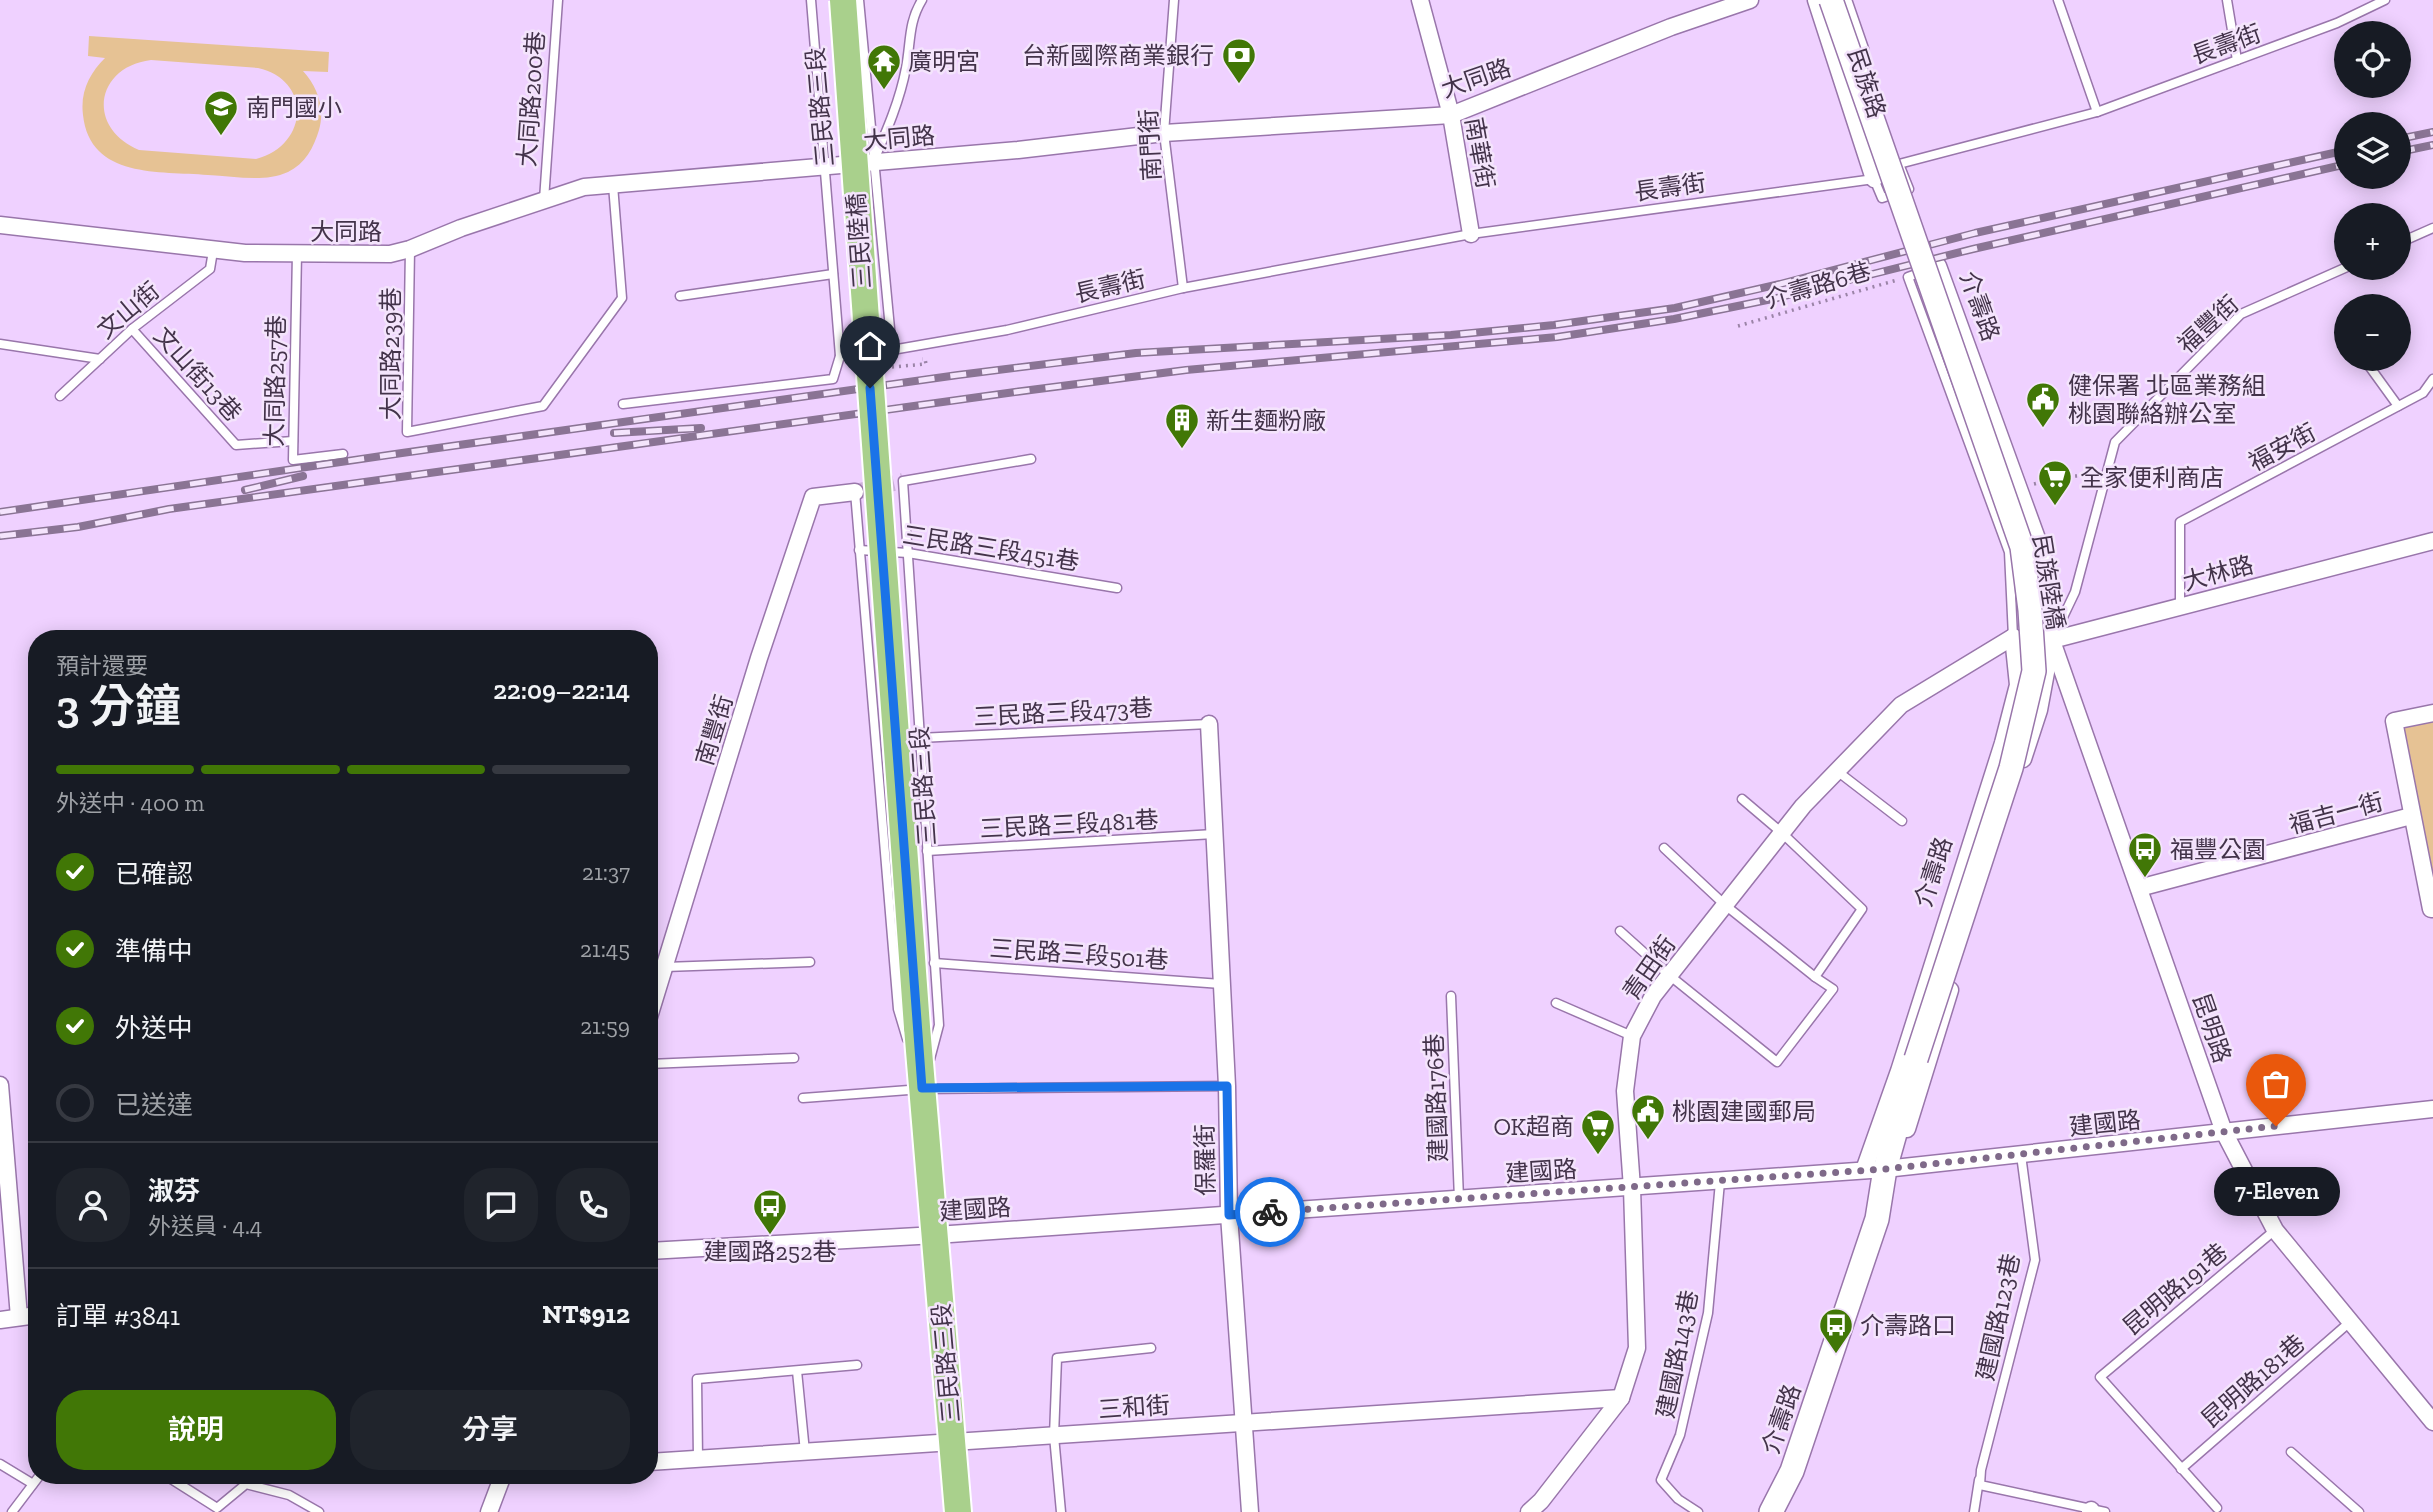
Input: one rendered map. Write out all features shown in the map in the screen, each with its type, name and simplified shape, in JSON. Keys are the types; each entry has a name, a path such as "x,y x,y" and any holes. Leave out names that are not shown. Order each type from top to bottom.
{"main road":[{"name":"三民陸橋","path":"842,0 917,1027"},
{"name":"三民路三段","path":"917,1027 958,1512"}],"street":[{"name":"南華街","path":"1420,0 1451,115 1471,234"},
{"name":"大同路","path":"0,225 213,251 390,254 584,187 825,168 1164,133 1451,115 1671,27 1750,0"},
{"name":"民族路","path":"1816,0 1874,179"},
{"name":"民族陸橋","path":"1831,0 2022,547 2030,610 2034,671 2011,768 1916,1059"},
{"name":"民族路","path":"1843,0 1899,164"},
{"name":"介壽路","path":"1881,1169 2039,710 2052,640 2043,555 1938,266"},
{"name":"南豐街","path":"658,987 759,658 813,498 855,492"},
{"name":"大林路","path":"2013,638 2052,640 2433,541"},
{"name":"介壽路","path":"1771,1512 1792,1471 1877,1219 1881,1169 1899,1071 2003,743 2018,685 2013,638"},
{"name":"青田街","path":"1529,1512 1541,1501 1622,1398 1637,1348 1632,1188 1625,1091 1632,1036 1653,996 1803,806 1902,705 2013,638"},
{"name":"昆明路","path":"2052,640 2224,1132 2275,1230 2433,1422"},
{"name":"福吉一街","path":"2139,888 2411,816 2393,721 2433,713"},
{"name":"保羅街","path":"1209,724 1227,1086 1229,1215 1250,1512"},
{"path":"2411,816 2433,909"},
{"name":"介壽路","path":"1881,1169 1916,1059"},
{"path":"0,1084 19,1317"},
{"name":"建國路","path":"658,1250 936,1235 1720,1182 2021,1155 2433,1109"},
{"path":"0,1320 28,1316"},
{"name":"三和街","path":"658,1461 1622,1398"},
{"path":"489,1512 500,1484"}],"lane":[{"name":"大同路200巷","path":"544,200 558,0"},
{"name":"三民路三段","path":"811,0 840,356"},
{"name":"三民路三段","path":"859,0 892,350"},
{"path":"873,163 892,117 906,68 912,16 922,0"},
{"name":"南門街","path":"1174,0 1164,133 1183,288"},
{"path":"2058,0 2097,113"},
{"path":"2227,0 2237,60"},
{"name":"長壽街","path":"1899,164 2097,113 2337,23 2385,0"},
{"path":"1874,179 1882,198 1909,189 1899,164"},
{"name":"長壽街","path":"892,350 1007,330 1183,288 1471,234 1874,179"},
{"name":"大同路239巷","path":"410,249 407,432 542,406 622,298 612,185"},
{"path":"2411,238 2433,228"},
{"name":"文山街","path":"60,396 132,329 210,269 213,251"},
{"name":"大同路257巷","path":"297,253 293,460 343,454"},
{"name":"介壽路","path":"1938,266 1908,277 2009,552 2013,638"},
{"name":"福豐街","path":"2052,640 2075,592 2115,442 2241,314 2334,273"},
{"path":"680,296 834,274"},
{"name":"文山街13巷","path":"132,329 236,445 293,441"},
{"path":"0,344 100,359"},
{"path":"623,404 834,379 840,356 892,350"},
{"path":"2373,371 2398,406"},
{"name":"福安街","path":"2180,607 2180,522 2423,393 2433,379"},
{"name":"三民路三段","path":"922,1088 939,1025 904,481 1031,459"},
{"path":"1985,488 2018,488"},
{"name":"三民路三段","path":"855,492 898,1009 922,1088"},
{"name":"三民路三段451巷","path":"859,550 908,553 1117,588"},
{"name":"三民路三段473巷","path":"919,738 1209,724"},
{"path":"1837,771 1902,821"},
{"path":"1742,799 1862,909 1815,977"},
{"name":"三民路三段481巷","path":"927,851 1214,835"},
{"path":"1620,931 1669,975 1777,1062 1833,989 1725,905 1664,848"},
{"path":"664,967 810,962"},
{"name":"三民路三段501巷","path":"934,963 1221,984"},
{"name":"建國路176巷","path":"1451,996 1459,1199"},
{"path":"1556,1003 1632,1036"},
{"path":"658,1064 794,1058"},
{"path":"803,1098 922,1088 1227,1086"},
{"name":"建國路123巷","path":"2021,1155 2035,1260 1981,1470 1980,1485 2096,1511"},
{"name":"建國路143巷","path":"1698,1512 1678,1499 1661,1480 1680,1435 1708,1313 1720,1182"},
{"name":"昆明路191巷","path":"2181,1469 2100,1377 2275,1230"},
{"name":"昆明路181巷","path":"2181,1469 2351,1321"},
{"path":"1061,1512 1054,1436 1057,1358 1151,1348"},
{"path":"698,1459 697,1379 857,1365"},
{"path":"797,1371 805,1452"},
{"path":"2291,1452 2359,1512"},
{"path":"0,1464 28,1481"},
{"path":"2181,1469 2217,1508"},
{"path":"1974,1512 1981,1470"},
{"path":"12,1512 33,1484"},
{"path":"179,1484 217,1508 246,1484 289,1495 319,1512"}],"path":[{"name":"介壽路6巷","path":"1738,326 1908,277"},
{"path":"890,367 926,364 925,359 913,359"},
{"path":"2018,488 2061,477 2106,474"}],"shaded area":[{"path":"89,36 329,52 328,72 303,71 313,84 321,106 321,122 317,136 308,154 299,164 288,172 269,177 169,173 130,168 99,151 88,136 83,115 83,98 91,76 105,58 88,56","holes":["151,60 258,68 276,75 288,85 295,98 297,113 294,127 286,141 274,152 256,159 139,150 122,140 111,128 105,114 104,99 109,86 118,74 132,65"]},
{"path":"2433,719 2433,895 2402,726"}],"tunnel":[{"path":"855,492 903,481"}],"railway":[{"path":"2411,137 2433,132"},
{"path":"2411,150 2433,145"},
{"path":"0,512 958,375 1136,353 1451,335 1554,325 1675,308 1780,284 1975,233 2334,153"},
{"path":"0,536 78,527 169,509 1015,392 1186,370 1557,337 1674,319 1777,298 1973,249 2334,167"},
{"path":"614,433 701,428"},
{"path":"245,490 303,476"}],"way so far":[{"path":"1270,1212 1885,1169 2276,1126"}],"place":[{"name":"台新國際商業銀行","path":"1239,85"},
{"name":"廣明宮","path":"884,91"},
{"name":"南門國小","path":"221,137"},
{"name":"健保署 北區業務組 桃園聯絡辦公室","path":"2043,429"},
{"name":"新生麵粉廠","path":"1182,450"},
{"name":"全家便利商店","path":"2055,507"},
{"name":"福豐公園","path":"2145,879"},
{"name":"7-Eleven","path":"2276,1126"},
{"name":"桃園建國郵局","path":"1648,1141"},
{"name":"OK超商","path":"1598,1156"},
{"name":"建國路252巷","path":"770,1236"},
{"name":"介壽路口","path":"1836,1355"}],"route":[{"path":"870,388 922,1088 1227,1086 1229,1215 1270,1212"}]}
